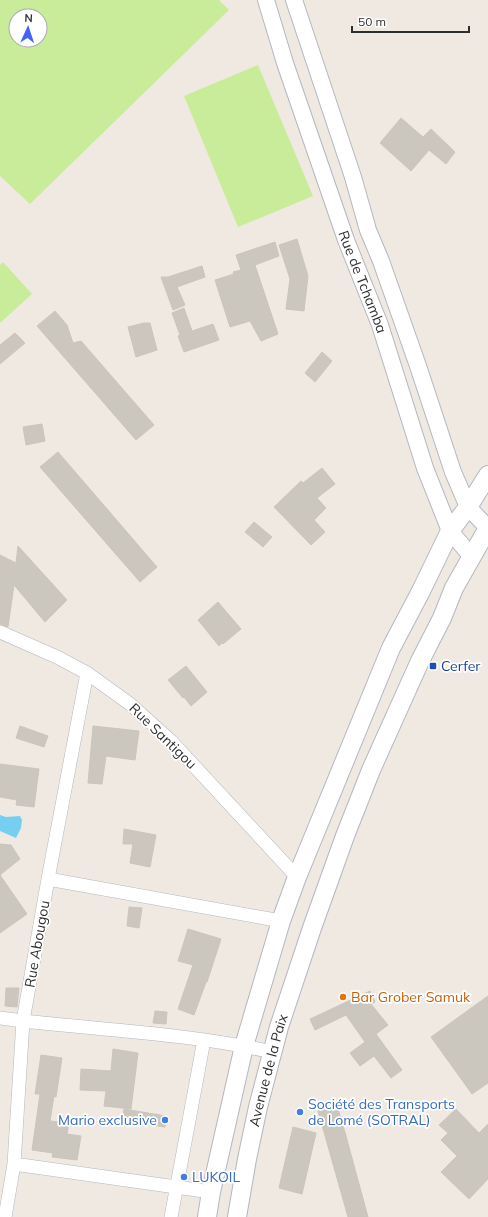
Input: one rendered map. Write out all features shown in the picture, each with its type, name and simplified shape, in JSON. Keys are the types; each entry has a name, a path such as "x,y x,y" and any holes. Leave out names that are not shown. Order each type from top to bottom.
{"main road":[{"path":"207,1217 211,1192 244,1046 281,921 297,877 391,648 450,531 468,507 488,475"},
{"name":"Avenue de la Paix","path":"237,1217 256,1114 279,1026 345,836 371,770 417,668 442,618 454,588 488,528"}],"street":[{"name":"Rue de Tchamba","path":"266,0 285,63 346,240 380,325 425,468 450,531 472,557"},
{"name":"Rue de Tchamba","path":"294,0 353,178 368,230 402,321 453,472 468,507 488,528"},
{"name":"Rue Santigou","path":"0,632 57,657 87,673 130,704 171,741 297,877"},
{"name":"Rue Abougou","path":"5,1217 14,1164 23,1021 87,673"},
{"path":"48,879 281,921"},
{"path":"0,1018 204,1040 272,1052"},
{"path":"171,1217 204,1040"},
{"path":"14,1164 211,1192"}],"green space":[{"path":"0,0 219,0 229,10 30,204 0,176"},
{"path":"258,65 313,196 238,227 184,96"},
{"path":"3,262 32,294 0,323 0,265"}],"water":[{"path":"0,815 6,817 20,816 22,820 21,828 16,838 0,831"}],"building":[{"path":"401,118 423,137 431,129 455,152 446,164 429,150 411,171 380,143"},
{"path":"297,239 308,276 304,311 286,309 290,279 279,245"},
{"path":"275,242 279,256 255,265 278,334 261,341 250,321 230,327 215,280 234,274 233,272 241,270 236,255"},
{"path":"202,266 205,277 177,287 185,305 173,310 161,277 168,277"},
{"path":"184,308 192,331 213,324 219,340 184,352 172,313"},
{"path":"55,311 67,325 73,343 81,341 154,425 136,440 37,326"},
{"path":"150,323 157,350 136,357 128,327"},
{"path":"15,333 25,343 0,364 0,345"},
{"path":"322,352 332,361 315,382 305,373"},
{"path":"42,424 45,441 26,445 23,427"},
{"path":"58,452 157,567 140,582 40,467"},
{"path":"322,468 335,484 317,498 326,508 314,520 325,532 311,545 274,507 301,481 303,483"},
{"path":"254,522 272,537 263,547 245,532"},
{"path":"18,546 67,600 45,622 14,585 8,627 0,624 0,555 16,563"},
{"path":"218,602 241,629 219,646 198,620"},
{"path":"186,666 207,692 191,706 168,680"},
{"path":"20,726 48,736 44,747 16,738"},
{"path":"93,726 139,731 135,760 106,756 102,784 88,783"},
{"path":"0,764 39,769 34,807 16,805 17,800 0,797"},
{"path":"124,829 156,835 150,867 130,863 133,844 123,844"},
{"path":"0,844 11,845 20,859 0,875"},
{"path":"0,875 27,914 0,933"},
{"path":"129,907 142,908 139,928 127,926"},
{"path":"188,929 221,939 207,982 194,1015 178,1009 193,965 178,961"},
{"path":"6,988 19,988 17,1007 5,1006"},
{"path":"370,991 375,1002 371,1004 388,1025 376,1034 402,1070 391,1078 374,1056 360,1066 350,1053 365,1042 346,1015 315,1030 310,1019"},
{"path":"488,996 488,1083 472,1094 431,1037"},
{"path":"155,1011 167,1012 166,1024 153,1023"},
{"path":"113,1049 138,1053 131,1109 104,1106 106,1091 80,1090 81,1069 111,1071"},
{"path":"41,1055 62,1058 56,1097 54,1096 50,1121 69,1123 67,1134 81,1136 77,1160 52,1157 53,1153 32,1150 40,1094 35,1094"},
{"path":"337,1105 368,1217 348,1217 318,1111"},
{"path":"124,1109 166,1116 165,1127 122,1121"},
{"path":"456,1109 479,1133 488,1124 488,1179 469,1199 441,1172 457,1156 441,1140 448,1133 439,1125"},
{"path":"293,1127 316,1133 302,1194 279,1188"}],"place":[{"name":"Cerfer","path":"433,666"},
{"name":"Bar Grober Samuk","path":"343,997"},
{"name":"Société des Transports de Lomé (SOTRAL)","path":"300,1112"},
{"name":"Mario exclusive","path":"165,1120"},
{"name":"LUKOIL","path":"184,1177"}]}
